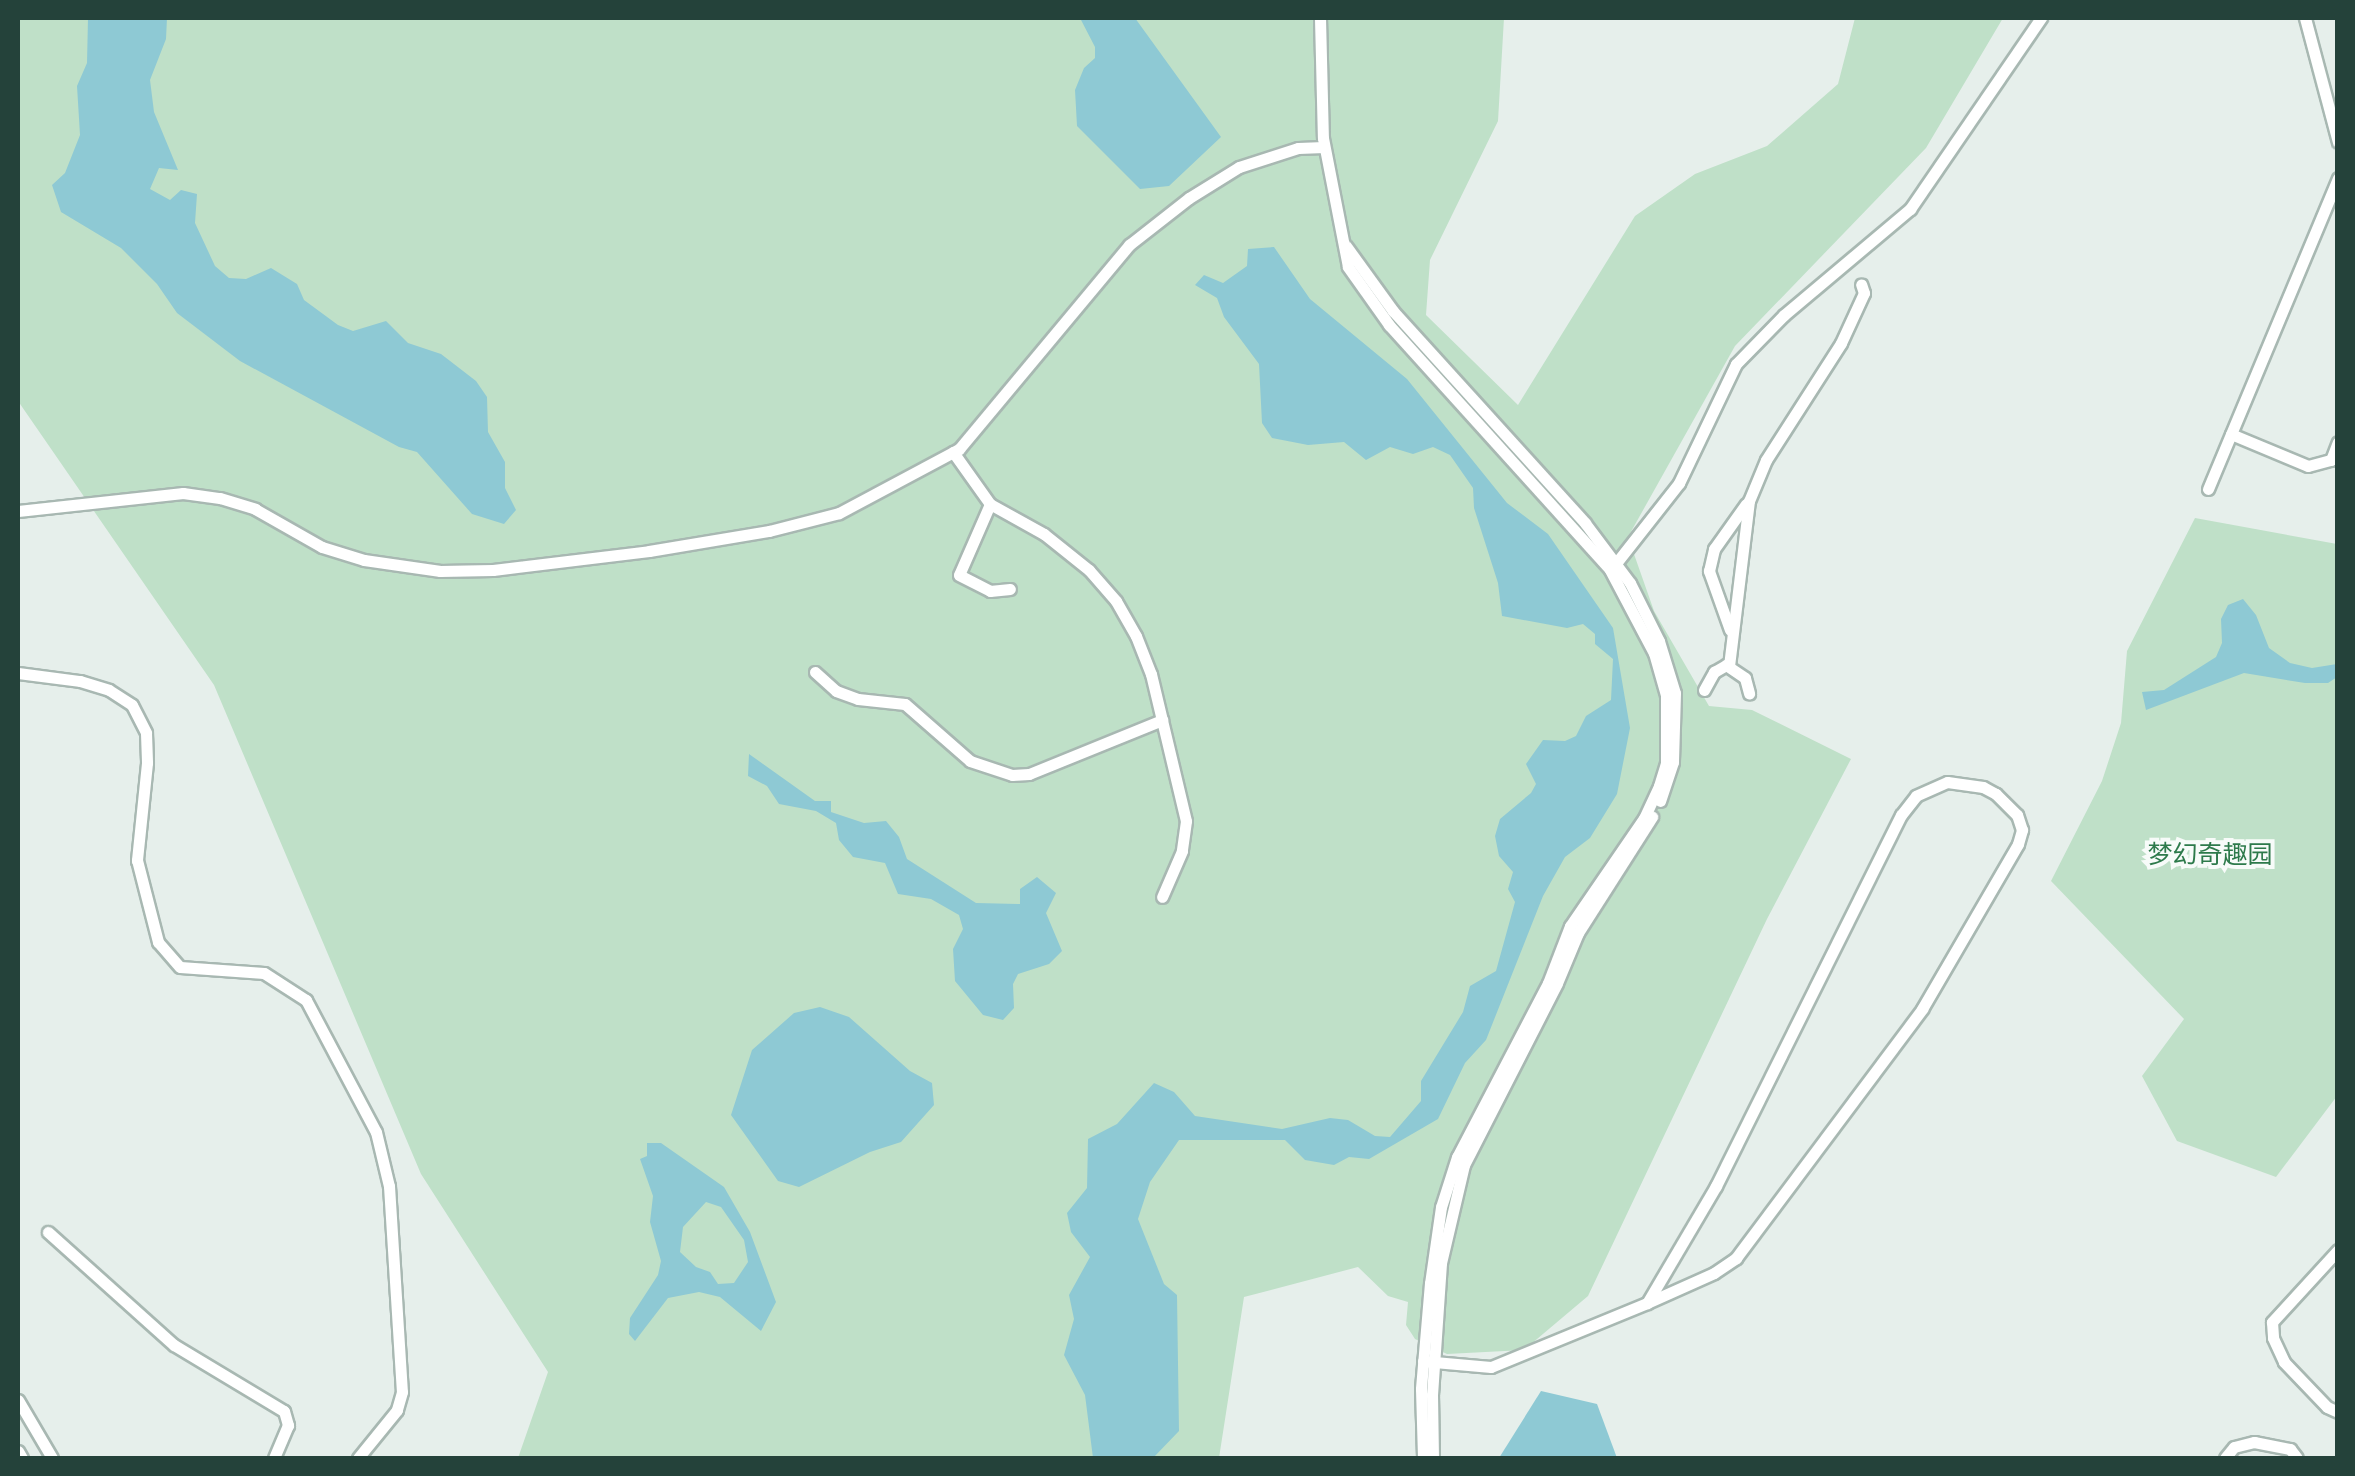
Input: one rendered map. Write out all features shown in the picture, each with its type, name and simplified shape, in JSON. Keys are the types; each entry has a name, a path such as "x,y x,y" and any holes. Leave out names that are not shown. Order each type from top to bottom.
{"street":[{"path":"1320,18 1324,147 1348,268 1390,325 1614,566 1661,672 1666,694 1666,763 1644,818 1570,926 1548,984 1456,1156 1441,1207 1423,1458"},
{"path":"1614,566 1678,483 1736,364 1784,315 1910,209 2042,18"},
{"path":"2305,18 2338,142"},
{"path":"2324,86 2338,83"},
{"path":"18,511 183,493 255,509 322,547 364,560 440,571 493,570 769,531 839,513 953,452 1129,245 1240,168 1298,148 1324,147"},
{"path":"2208,489 2338,178"},
{"path":"1730,666 1731,631 1749,501 1766,460 1840,343 1864,293 1861,284"},
{"path":"2232,434 2308,466 2331,460 2338,442"},
{"path":"953,452 990,504 1072,553 1116,601 1151,674 1186,821 1182,851 1162,897"},
{"path":"1731,631 1709,571 1729,523 1749,501"},
{"path":"990,504 959,575 975,587 1010,589"},
{"path":"1704,690 1714,672 1730,666"},
{"path":"1730,666 1744,678 1749,694"},
{"path":"815,672 836,691 858,699 904,704 970,761 1012,776 1029,774 1162,720"},
{"path":"18,673 80,680 109,690 132,705 146,733 147,764 137,860 158,942 180,967 264,972 306,1000 376,1132 388,1186 402,1392 396,1410 358,1458"},
{"path":"1428,1362 1492,1367 1647,1303 1714,1274 1736,1258 1922,1008 2018,844 2022,830 2017,816 1996,794 1983,786 1948,782 1916,796 1901,815 1716,1186 1647,1303"},
{"path":"48,1232 174,1345 284,1411 288,1424 274,1458"},
{"path":"2338,1250 2272,1322 2273,1338 2284,1362 2327,1407 2338,1412"},
{"path":"1428,1362 1433,1458"},
{"path":"18,1400 52,1458"},
{"path":"2225,1458 2234,1447 2254,1442 2290,1448 2297,1458"},
{"path":"18,1451 22,1458"}],"green space":[{"path":"18,18 1504,18 1498,121 1430,260 1426,315 1518,405 1635,216 1695,174 1767,146 1838,84 1855,18 2003,18 1926,148 1735,346 1628,537 1654,611 1709,706 1752,710 1851,759 1767,919 1588,1296 1524,1350 1447,1354 1415,1339 1406,1325 1408,1302 1388,1296 1358,1267 1244,1297 1219,1458 518,1458 548,1372 421,1174 214,685 18,401"},
{"name":"梦幻奇趣园","path":"2195,518 2337,544 2337,1096 2276,1177 2177,1141 2142,1076 2184,1019 2051,881 2102,781 2121,723 2127,651"}],"water":[{"path":"88,18 167,18 166,39 150,80 154,112 178,170 159,168 150,189 170,200 181,190 197,194 195,223 215,266 229,278 246,279 271,268 297,284 304,300 338,325 353,331 386,321 408,343 441,354 476,381 487,397 488,432 505,462 505,488 516,510 504,524 472,514 417,452 399,447 240,361 177,313 157,284 121,248 61,212 52,185 65,173 80,135 77,86 87,63"},
{"path":"1080,18 1135,18 1221,137 1169,186 1140,189 1077,126 1075,90 1084,68 1095,58 1095,47"},
{"path":"1274,247 1310,299 1407,379 1507,503 1548,534 1613,628 1630,728 1617,794 1590,838 1565,857 1543,896 1486,1040 1465,1063 1438,1119 1369,1159 1349,1157 1334,1165 1305,1160 1285,1140 1179,1140 1150,1182 1138,1219 1164,1284 1177,1295 1179,1431 1153,1458 1093,1458 1085,1395 1064,1355 1074,1319 1069,1295 1090,1257 1071,1232 1067,1213 1087,1188 1088,1139 1117,1124 1154,1083 1174,1092 1195,1116 1282,1129 1330,1118 1348,1120 1375,1136 1390,1137 1421,1101 1421,1081 1463,1012 1470,986 1496,971 1515,902 1508,889 1513,872 1499,856 1495,836 1500,819 1536,784 1526,764 1543,740 1565,741 1576,736 1586,716 1611,700 1613,659 1595,644 1595,634 1583,624 1567,628 1502,616 1498,583 1474,508 1473,488 1450,455 1433,447 1413,454 1390,447 1366,460 1344,442 1308,445 1272,438 1262,423 1259,364 1224,317 1217,298 1195,285 1204,275 1223,283 1247,266 1248,249"},
{"path":"2243,599 2256,615 2269,648 2290,663 2312,668 2337,664 2337,677 2328,683 2305,683 2244,673 2146,710 2142,692 2164,690 2216,657 2222,643 2221,619 2228,605"},
{"path":"749,754 815,801 831,801 831,812 864,823 886,821 899,837 907,859 976,903 1020,904 1020,889 1037,877 1056,893 1046,913 1062,951 1049,964 1018,974 1013,984 1014,1008 1003,1020 983,1015 955,981 953,949 963,929 959,915 931,899 898,894 885,863 853,857 839,840 836,823 816,811 779,804 767,786 748,776"},
{"path":"820,1007 849,1017 910,1071 932,1083 934,1105 901,1142 870,1152 799,1187 778,1181 731,1115 752,1050 794,1013"},
{"path":"647,1143 661,1143 724,1187 750,1232 776,1302 761,1331 720,1297 699,1292 668,1298 635,1341 629,1334 630,1318 658,1275 661,1261 650,1222 653,1196 640,1159 647,1156","holes":["706,1202 721,1207 744,1240 748,1262 734,1283 718,1284 710,1272 696,1267 680,1252 683,1227"]},
{"path":"1541,1391 1597,1404 1617,1458 1499,1458"}]}
